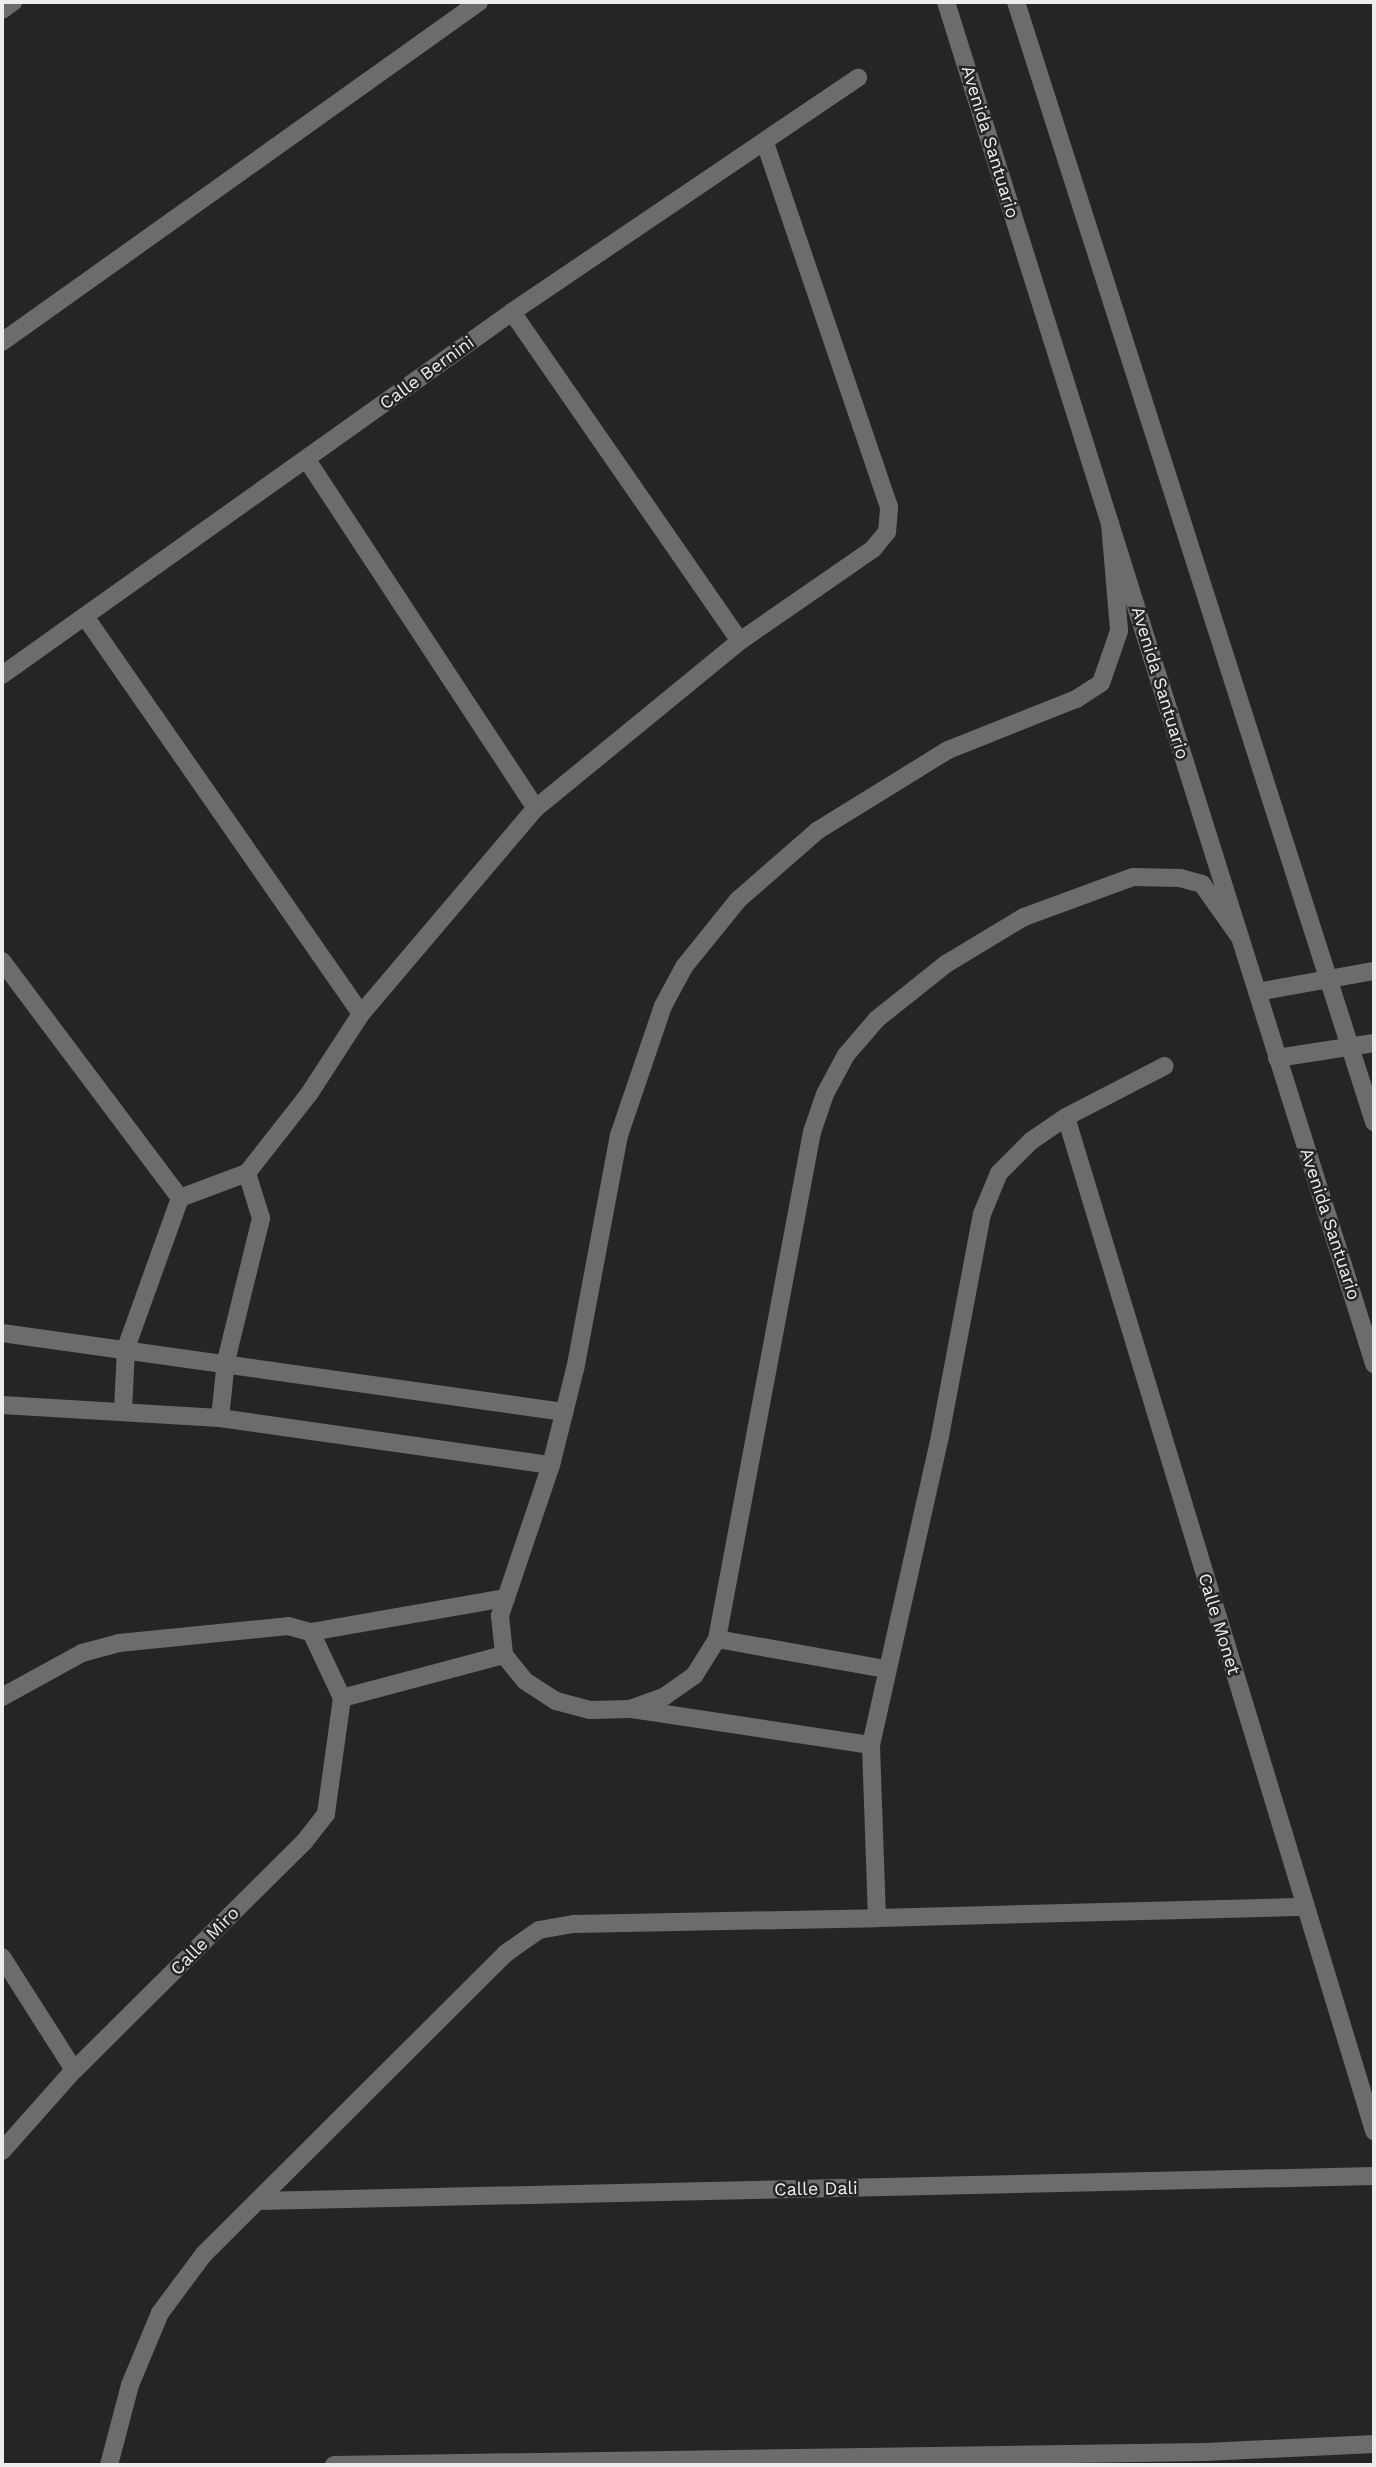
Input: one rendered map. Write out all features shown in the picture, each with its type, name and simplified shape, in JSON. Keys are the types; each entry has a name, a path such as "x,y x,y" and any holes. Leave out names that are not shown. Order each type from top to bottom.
{"street":[{"path":"2,10 13,2"},
{"path":"2,342 479,2"},
{"name":"Avenida Santuario","path":"946,2 1374,1364"},
{"path":"1016,2 1374,1122"},
{"name":"Calle Bernini","path":"2,675 86,618 512,312 858,78"},
{"path":"180,1198 247,1174 309,1094 361,1014 536,808 740,641 873,549 887,532 888,508 765,142"},
{"path":"512,312 740,641"},
{"path":"307,460 536,808"},
{"path":"871,1745 630,1709 590,1710 556,1701 525,1681 503,1655 500,1616 551,1465 619,1135 646,1047 684,967 738,900 785,856 856,804 948,750 1076,699 1101,683 1119,631 1110,523"},
{"path":"86,618 361,1014"},
{"path":"630,1709 665,1696 694,1676 717,1639 802,1172 825,1094 846,1055 877,1019 946,964 1024,917 1099,886 1133,877 1159,876 1202,884 1239,936"},
{"path":"2,961 180,1198"},
{"path":"1257,992 1374,971"},
{"path":"1277,1058 1374,1043"},
{"path":"877,1918 871,1745 884,1669 940,1436 982,1214 999,1173 1031,1141 1066,1117 1165,1066"},
{"name":"Calle Monet","path":"1066,1117 1374,2131"},
{"path":"220,1418 226,1361 261,1218 247,1174"},
{"path":"123,1411 126,1348 180,1198"},
{"path":"2,1333 226,1361 564,1412"},
{"path":"2,1405 220,1418 551,1465"},
{"path":"2,1698 82,1653 119,1643 288,1626 311,1632 506,1598"},
{"path":"311,1632 342,1699 503,1655"},
{"path":"717,1639 884,1669"},
{"name":"Calle Miro","path":"2,2151 74,2070 305,1841 326,1814 342,1699"},
{"path":"109,2465 130,2385 160,2313 204,2254 506,1953 540,1930 574,1924 1305,1907"},
{"path":"2,1957 74,2070"},
{"name":"Calle Dali","path":"258,2201 1374,2176"},
{"path":"334,2465 1205,2458 1374,2444"}]}
